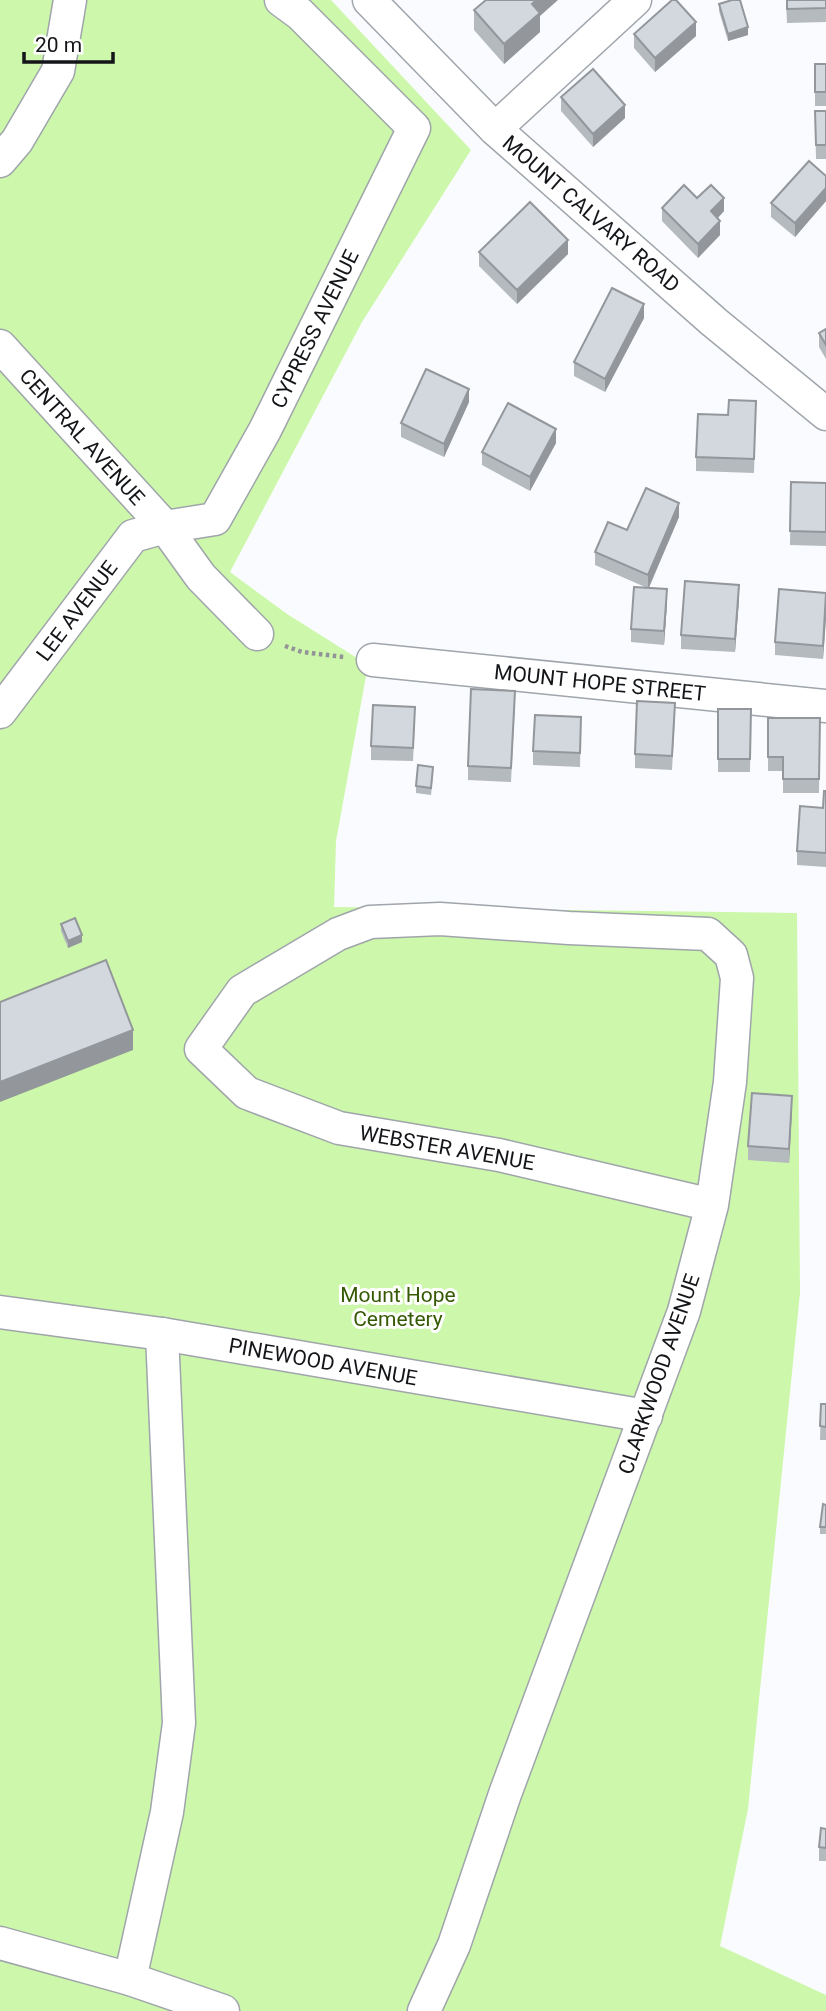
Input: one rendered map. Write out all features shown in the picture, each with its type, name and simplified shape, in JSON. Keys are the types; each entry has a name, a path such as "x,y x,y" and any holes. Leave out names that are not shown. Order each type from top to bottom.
{"street":[{"path":"0,161 17,141 58,71 70,0"},
{"name":"CYPRESS AVENUE","path":"165,527 215,519 265,430 414,128 300,14 281,0"},
{"name":"MOUNT CALVARY ROAD","path":"369,0 495,130 714,322 826,414"},
{"path":"495,130 635,0"},
{"name":"CENTRAL AVENUE","path":"0,346 165,527"},
{"path":"165,527 201,577 257,634"},
{"name":"LEE AVENUE","path":"0,712 133,536 165,527"},
{"name":"MOUNT HOPE STREET","path":"373,660 826,706"},
{"name":"CLARKWOOD AVENUE","path":"201,1049 242,991 338,934 370,922 440,919 708,934 731,955 737,978 730,1082 712,1205 684,1311 505,1794 454,1945 424,2011"},
{"name":"WEBSTER AVENUE","path":"201,1049 247,1093 339,1128 499,1155 712,1205"},
{"name":"PINEWOOD AVENUE","path":"0,1312 162,1334 646,1416"},
{"path":"130,1979 167,1812 179,1723 162,1334"},
{"path":"0,1944 130,1979 223,2011"}],"path":[{"path":"257,634 302,652 373,660"}],"green space":[{"name":"Mount Hope Cemetery","path":"0,0 331,0 471,150 362,322 230,572 287,614 368,665 336,841 334,907 797,913 800,1293 748,1809 720,1946 826,1995 826,2011 0,2011"}],"building":[{"path":"486,0 536,0 532,4 540,13 504,44 474,10"},
{"path":"672,0 676,0 696,22 655,58 634,34"},
{"path":"740,0 748,27 728,34 719,4"},
{"path":"787,0 826,0 826,8 787,9"},
{"path":"815,64 826,64 826,92 815,92"},
{"path":"593,69 625,105 593,134 561,97"},
{"path":"815,111 826,111 826,145 816,145"},
{"path":"809,161 826,176 826,188 795,223 771,203"},
{"path":"684,185 697,198 711,185 724,198 711,211 720,221 698,244 662,208"},
{"path":"530,202 568,240 517,290 479,252"},
{"path":"612,288 644,304 605,379 574,362"},
{"path":"826,329 826,345 819,333"},
{"path":"426,369 469,389 444,444 401,423"},
{"path":"729,400 756,401 754,459 696,457 698,414 728,415"},
{"path":"508,403 556,429 530,477 482,452"},
{"path":"791,482 826,483 826,532 790,531"},
{"path":"646,488 679,503 648,575 595,552 608,522 627,530"},
{"path":"685,581 739,585 735,639 681,635"},
{"path":"634,587 667,589 664,631 631,629"},
{"path":"779,589 826,593 823,646 775,642"},
{"path":"471,689 515,691 511,768 468,766"},
{"path":"637,701 675,703 672,756 635,754"},
{"path":"373,705 415,707 413,748 371,746"},
{"path":"718,709 751,709 750,759 718,759"},
{"path":"535,715 581,717 580,753 533,751"},
{"path":"768,718 820,718 819,779 783,779 783,757 768,757"},
{"path":"418,765 433,767 431,788 416,786"},
{"path":"824,791 826,853 797,851 800,806 823,808"},
{"path":"75,918 82,935 68,941 61,924"},
{"path":"106,960 133,1030 0,1082 0,1002"},
{"path":"752,1093 792,1096 789,1149 748,1146"},
{"path":"821,1404 826,1404 826,1427 820,1426"},
{"path":"823,1504 826,1505 826,1527 820,1527"},
{"path":"821,1828 826,1829 826,1848 819,1847"}]}
